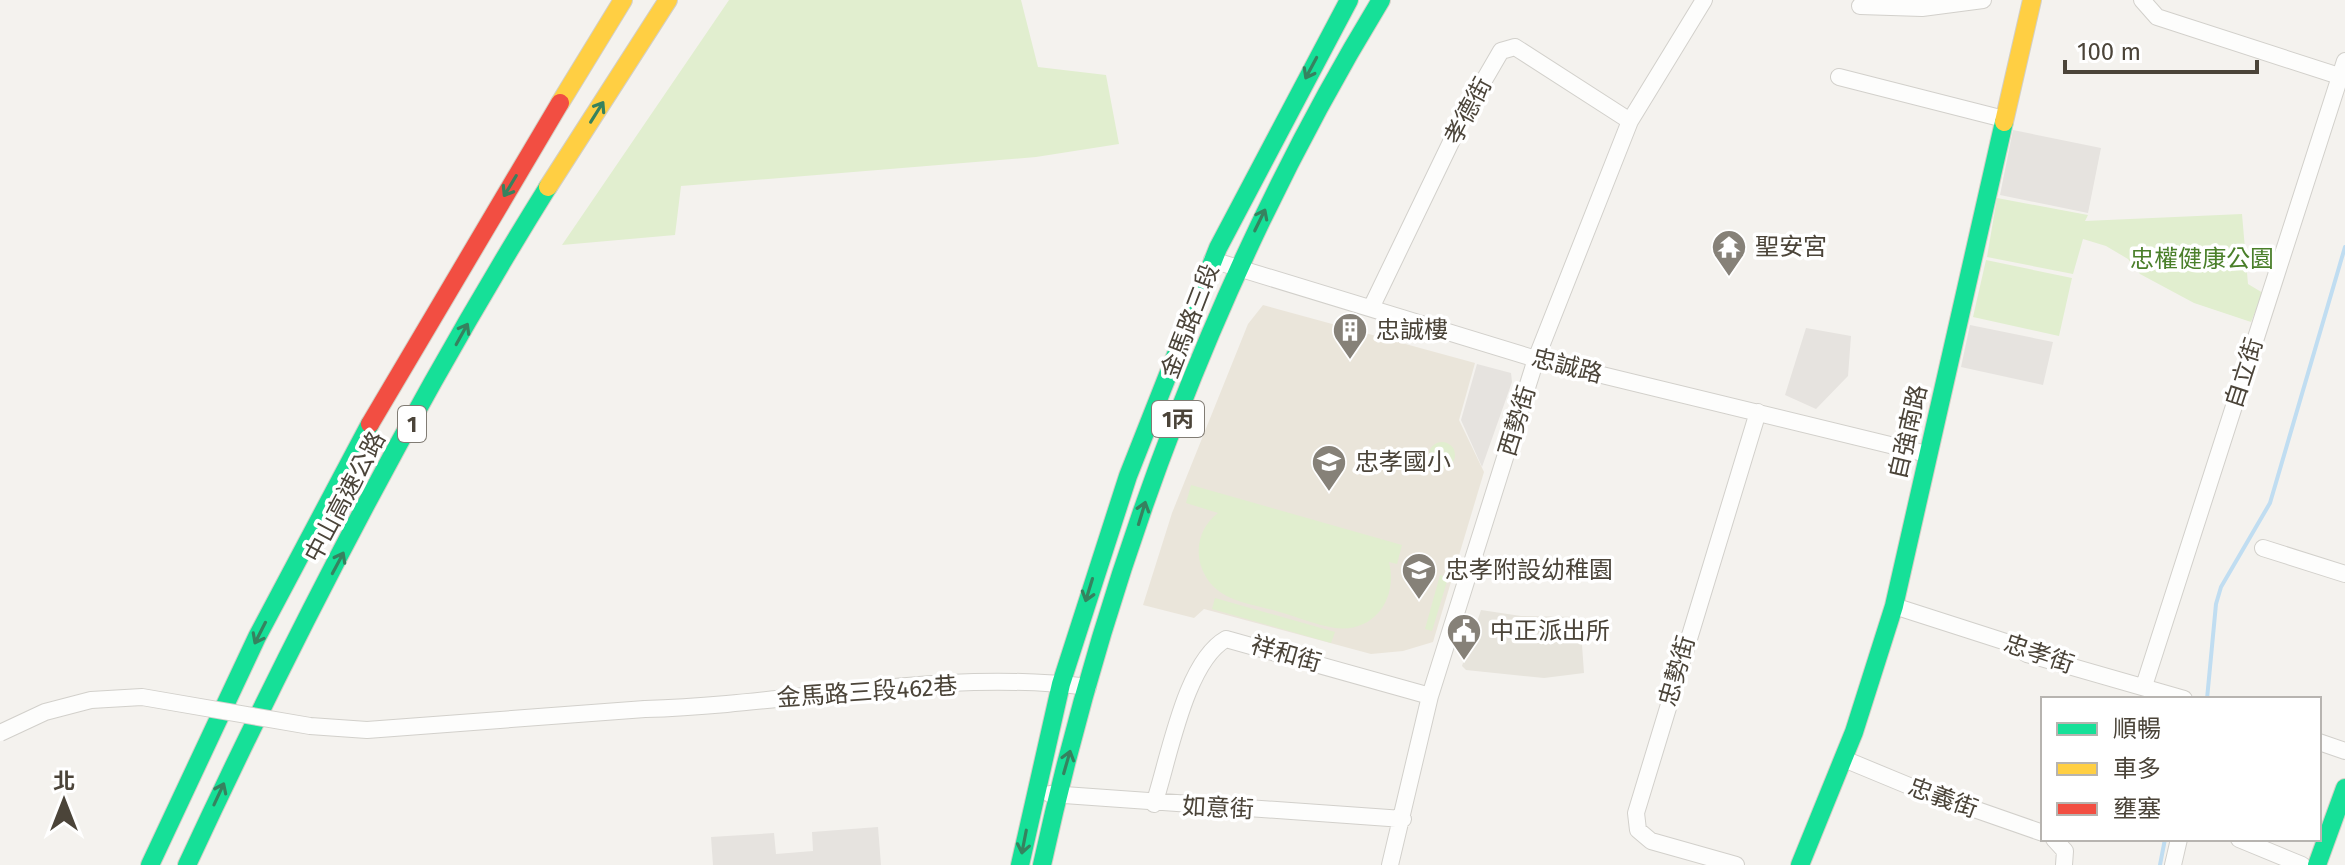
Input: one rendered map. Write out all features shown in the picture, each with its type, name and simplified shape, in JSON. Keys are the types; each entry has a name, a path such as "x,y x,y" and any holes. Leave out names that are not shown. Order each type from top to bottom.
{"main road":[{"name":"中山高速公路","path":"150,865 257,637 351,456 570,84 623,0"},
{"name":"中山高速公路","path":"187,865 240,749 398,448 508,253 668,0"},
{"name":"金馬路三段","path":"1020,865 1034,791 1061,684 1113,519 1212,260 1349,0"},
{"name":"金馬路三段","path":"1042,865 1057,795 1148,493 1236,270 1307,126 1381,0"},
{"name":"自強南路","path":"1800,865 1844,759 1894,606 2032,0"},
{"path":"2317,865 2345,788"}],"street":[{"name":"西勢街","path":"1390,865 1430,696 1536,359 1630,121 1704,0"},
{"path":"1860,6 1922,8 1983,0"},
{"path":"2142,0 2157,17 2343,72"},
{"name":"孝德街","path":"1371,308 1465,113 1501,51 1515,47 1630,121"},
{"name":"自立街","path":"2144,686 2343,72"},
{"path":"1839,77 2004,119"},
{"name":"忠誠路","path":"1212,260 1236,270 1536,359 1927,454"},
{"name":"忠勢街","path":"1736,865 1651,841 1638,830 1636,813 1758,412"},
{"path":"2263,548 2345,574"},
{"name":"忠孝街","path":"1894,606 2006,642 2027,654 2178,697"},
{"name":"祥和街","path":"1154,804 1197,669 1215,646 1226,639 1430,696"},
{"name":"金馬路三段462巷","path":"0,733 45,712 91,700 142,697 310,726 367,730 882,689 1061,684 1088,687"},
{"path":"2321,743 2345,751"},
{"name":"忠義街","path":"1844,759 1914,788 2041,832"},
{"name":"如意街","path":"1034,791 1154,804 1403,819"},
{"path":"2056,841 2065,851 2064,865"},
{"path":"2173,865 2179,841"},
{"path":"2244,841 2302,865"}],"shaded area":[{"path":"2013,130 2101,148 2088,213 2000,195"},
{"name":"忠孝國小","path":"1263,305 1475,363 1459,420 1484,472 1433,642 1403,651 1371,654 1204,609 1194,618 1143,605 1172,513 1248,324"},
{"path":"1970,325 2053,342 2043,385 1961,367"},
{"path":"1806,328 1851,336 1848,376 1816,409 1785,395"},
{"path":"1477,364 1511,373 1512,382 1482,467 1461,420"},
{"path":"1481,610 1521,616 1580,617 1584,673 1544,678 1466,670 1462,666"},
{"path":"878,827 881,865 713,865 711,837 774,833 776,854 813,851 812,832"}],"green space":[{"path":"729,0 1021,0 1038,67 1106,75 1119,144 1036,157 681,186 675,235 562,245"},
{"name":"忠權健康公園","path":"1997,198 2088,215 2085,221 2242,214 2248,284 2263,293 2251,322 2194,303 2140,274 2128,259 2106,246 2083,239 2073,274 1987,257"},
{"path":"1986,260 2072,278 2059,336 1973,317"},
{"path":"1442,442 1451,446 1455,455 1451,464 1442,468 1433,464 1429,455 1433,446"},
{"path":"1191,485 1402,545 1397,564 1389,562 1390,588 1380,610 1362,625 1335,628 1243,602 1220,592 1207,578 1199,559 1204,529 1218,513 1186,503"},
{"path":"1440,575 1448,578 1432,631 1425,629"},
{"path":"1215,598 1335,632 1331,643 1212,609"}],"waterway":[{"path":"2207,697 2216,604 2221,587 2270,503 2345,247"},
{"path":"2160,865 2165,841"}],"traffic: fast":[{"path":"1020,865 1061,684 1128,476 1218,248 1349,0"},
{"path":"1042,865 1100,640 1176,418 1270,204 1323,100 1381,0"},
{"path":"1800,865 1854,732 1894,606 2004,122"},
{"path":"187,865 357,520 450,352 548,187"},
{"path":"150,865 257,637 370,424"},
{"path":"2317,865 2345,788"}],"traffic: slow":[{"path":"560,103 623,0"},
{"path":"548,187 668,0"},
{"path":"2004,122 2032,0"}],"traffic: jam":[{"path":"370,424 560,103"}],"place":[{"name":"聖安宮","path":"1729,278"},
{"name":"忠誠樓","path":"1350,361"},
{"name":"忠孝國小","path":"1329,493"},
{"name":"忠孝附設幼稚園","path":"1419,601"},
{"name":"中正派出所","path":"1464,662"}]}
